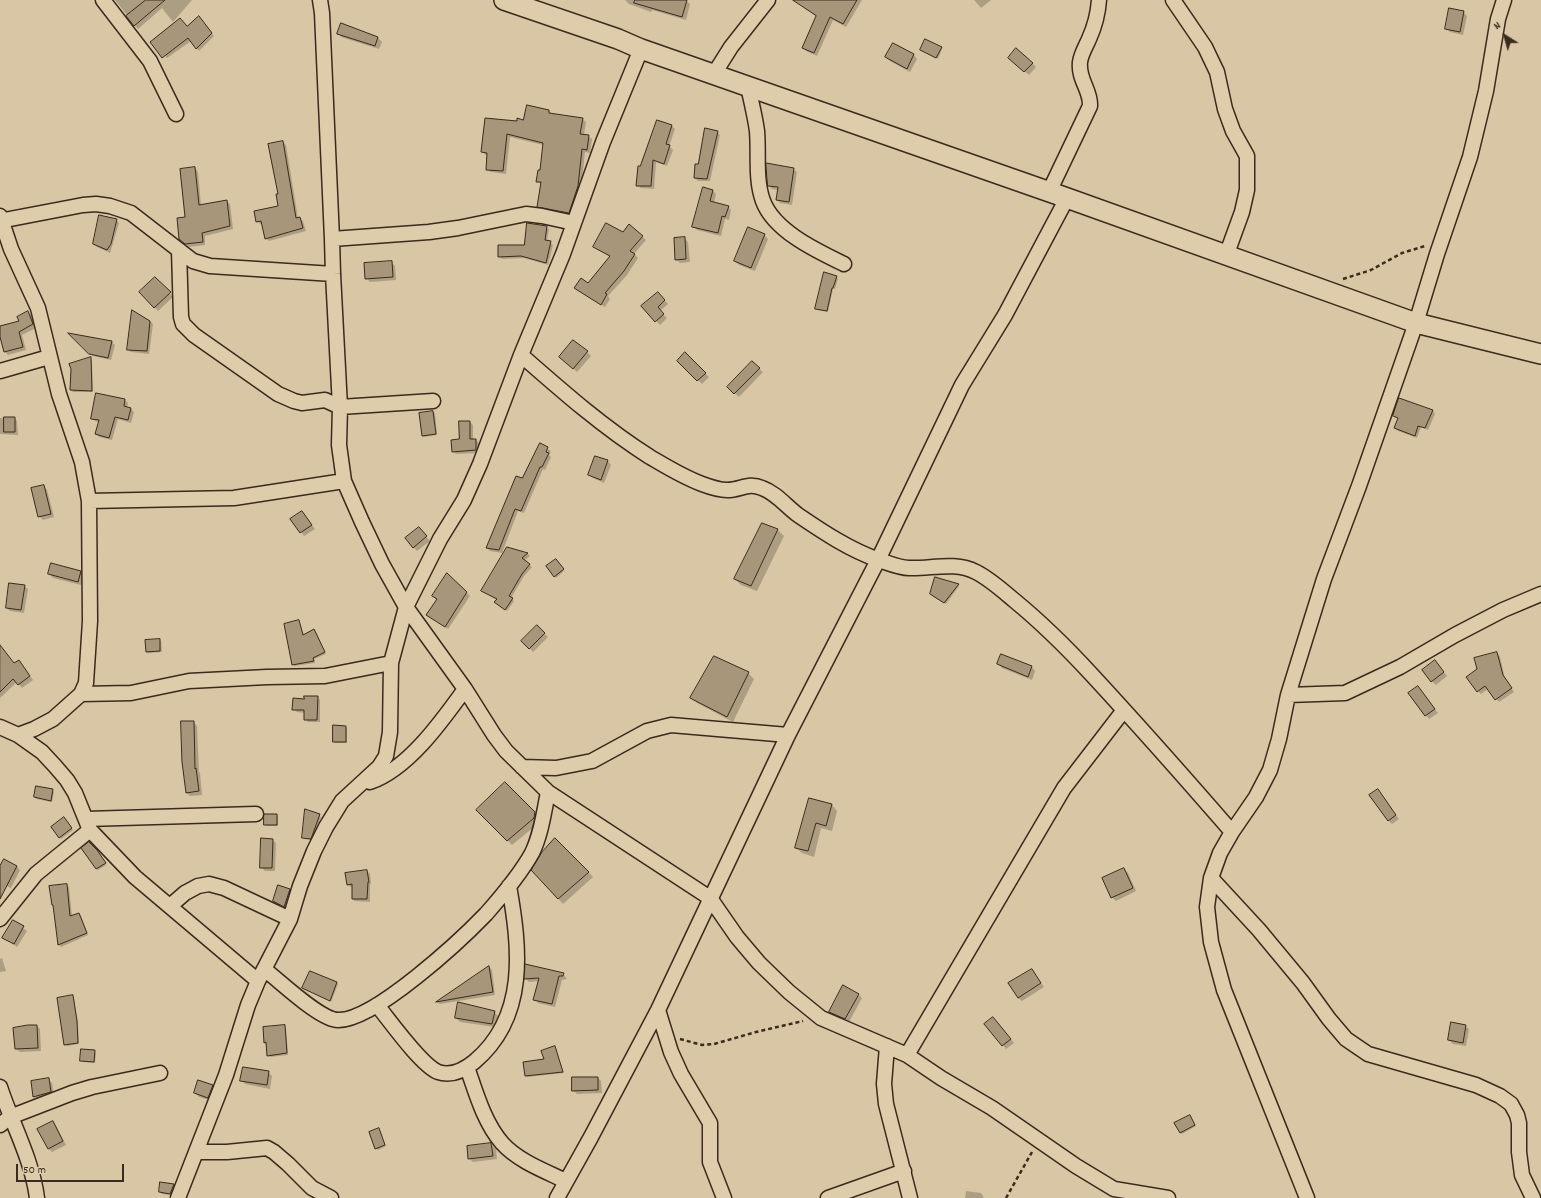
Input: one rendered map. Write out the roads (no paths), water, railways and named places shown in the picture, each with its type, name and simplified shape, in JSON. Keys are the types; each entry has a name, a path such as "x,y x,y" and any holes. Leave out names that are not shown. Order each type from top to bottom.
{"main road":[{"path":"504,0 1067,198 1416,323 1541,354"}],"street":[{"path":"103,0 150,61 176,114"},
{"path":"320,0 322,13 340,407 340,457 344,480 382,564 406,607 465,689 494,735 522,767 548,792 710,898 737,937 759,962 789,992 821,1018 907,1055 1039,1139 1114,1194 1168,1198"},
{"path":"714,74 731,47 768,0"},
{"path":"1049,192 1090,106 1089,94 1080,73 1080,60 1094,28 1098,13 1099,0"},
{"path":"1172,0 1205,47 1217,72 1225,108 1233,131 1247,156 1247,184 1244,204 1226,256"},
{"path":"1307,1198 1224,990 1211,942 1208,921 1207,907 1211,878 1220,853 1232,832 1256,797 1270,770 1279,739 1288,695 1324,579 1359,486 1416,323 1470,157 1486,92 1498,19 1504,0"},
{"path":"178,1198 226,1075 248,1005 261,975 290,919 300,886 320,839 342,801 379,767 386,756 390,732 391,663 406,607 440,539 464,500 493,431 521,355 563,254 602,142 641,48"},
{"path":"748,86 757,129 759,183 763,202 772,216 785,229 804,244 844,264"},
{"path":"557,1198 658,1010 788,735 878,560 962,385 1005,315 1067,198"},
{"path":"18,735 53,719 72,704 81,694 86,682 88,674 90,628 89,501 82,462 59,394 38,308 11,249 1,219 83,205 96,204 110,206 131,213 193,261 210,266 333,274"},
{"path":"332,239 430,232 458,228 526,214 574,223"},
{"path":"179,250 181,317 183,324 187,329 212,348 278,394 302,403 324,400 340,407 433,401"},
{"path":"521,355 602,423 636,448 672,470 701,484 726,491 737,490 750,485 763,488 772,493 795,513 820,530 878,560 906,568 957,566 975,572 1002,590 1040,622 1072,653 1232,832"},
{"path":"0,371 50,357"},
{"path":"89,501 234,498 344,480"},
{"path":"1288,695 1345,693 1400,667 1455,635 1503,610 1541,594"},
{"path":"81,694 131,692 189,681 325,676 391,663"},
{"path":"358,786 377,780 397,767 414,752 438,726 465,689"},
{"path":"907,1055 941,1000 1064,788 1124,710"},
{"path":"522,767 556,768 592,760 647,731 671,725 788,735"},
{"path":"0,727 18,735 42,752 67,780 75,793 88,825 134,877 261,975 322,1015 338,1020 353,1017 377,1006 414,979 448,950 486,914 509,886 532,854 548,792"},
{"path":"0,919 36,874 88,825 256,814"},
{"path":"1211,878 1259,930 1303,983 1329,1020 1346,1039 1368,1054 1476,1085 1500,1096 1510,1104 1517,1115 1519,1123 1519,1152 1522,1175 1533,1198"},
{"path":"170,906 185,893 198,886 209,884 224,888 290,919"},
{"path":"377,1006 426,1064 437,1072 454,1073 467,1067 485,1051 506,1021 513,999 516,978 517,952 515,923 509,886"},
{"path":"658,1010 671,1052 681,1074 710,1123 710,1162 724,1198"},
{"path":"888,1046 884,1084 886,1104 910,1198"},
{"path":"467,1067 489,1123 503,1144 523,1159 566,1181"},
{"path":"5,1121 85,1089 160,1073"},
{"path":"0,1087 5,1121 30,1166 37,1198"},
{"path":"196,1152 227,1152 267,1148 288,1164 312,1188 332,1198"},
{"path":"828,1198 904,1171"}]}
